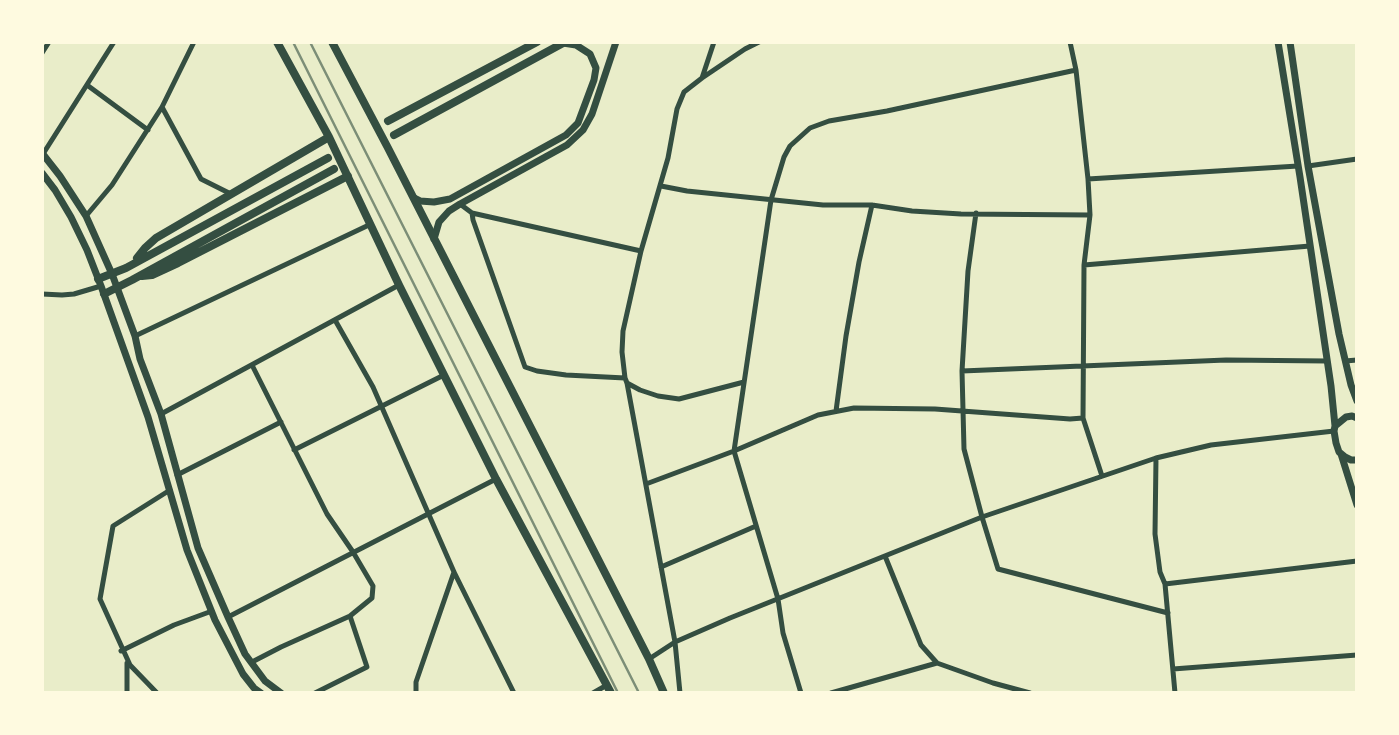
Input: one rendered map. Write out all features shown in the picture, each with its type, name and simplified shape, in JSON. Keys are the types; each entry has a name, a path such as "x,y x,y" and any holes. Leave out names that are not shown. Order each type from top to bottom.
{"main road":[{"path":"276,42 329,137 496,479 609,689"},
{"path":"332,42 414,198 664,693"},
{"path":"388,121 537,42"},
{"path":"394,135 564,43"},
{"path":"135,261 156,237 329,137"},
{"path":"101,286 112,274 135,261 328,158"},
{"path":"101,286 117,288 334,169"},
{"path":"139,276 152,275 178,263 348,176"}],"street":[{"path":"42,53 49,42"},
{"path":"114,42 43,154 86,216 112,274 161,414 198,548 228,617 245,654 265,681 281,693"},
{"path":"86,216 112,185 148,130 194,42"},
{"path":"434,239 439,222 449,211 567,145 583,130 592,114 616,42"},
{"path":"702,78 714,42"},
{"path":"680,693 675,642 626,381 622,352 623,331 641,251 668,158 677,109 684,92 744,49 759,42"},
{"path":"1070,42 1076,71 1090,215 1084,265 1083,418 1102,476"},
{"path":"1278,42 1327,361 1336,443 1357,505"},
{"path":"1290,42 1308,166 1345,361 1357,401"},
{"path":"414,198 434,202 450,199 566,135 578,123 596,68 590,54 576,45 564,43"},
{"path":"801,693 783,633 778,599 734,451 771,200 784,157 790,146 810,128 829,121 1076,71"},
{"path":"87,85 148,130"},
{"path":"162,107 201,179 231,194"},
{"path":"1308,166 1357,159"},
{"path":"1088,179 1298,166"},
{"path":"42,173 71,217 101,286 148,417 187,550 212,611 243,674 261,693"},
{"path":"660,186 823,205 873,205 912,211 1090,215"},
{"path":"460,204 472,213 641,251"},
{"path":"836,411 859,262 873,205"},
{"path":"472,213 472,220 526,367 537,371 626,381 640,390 679,399 744,382"},
{"path":"976,213 968,271 962,371 964,449 999,569 1168,613"},
{"path":"135,336 371,224"},
{"path":"1084,265 1310,246"},
{"path":"161,414 399,285"},
{"path":"42,294 74,294 101,286"},
{"path":"335,320 373,387 454,572 514,693"},
{"path":"962,371 1226,360 1327,361"},
{"path":"1345,361 1357,360"},
{"path":"252,365 327,514 373,586 372,598 350,616 252,662"},
{"path":"294,450 444,375"},
{"path":"646,484 734,451 818,415 854,408 907,408 1083,418"},
{"path":"649,659 675,642 778,599 982,517 1102,476 1156,458 1211,445 1335,429 1346,418 1357,418"},
{"path":"177,475 281,422"},
{"path":"1341,453 1351,460 1357,460"},
{"path":"1156,458 1156,534 1160,572 1165,584 1175,693"},
{"path":"228,617 496,479"},
{"path":"157,693 130,665 100,599 113,526 170,490"},
{"path":"661,567 756,526"},
{"path":"885,556 921,645 937,663 1030,693"},
{"path":"1165,584 1357,561"},
{"path":"415,693 416,682 454,572"},
{"path":"122,650 174,625 212,611"},
{"path":"315,693 368,667 350,616"},
{"path":"1173,669 1357,654"},
{"path":"127,693 128,660"},
{"path":"831,693 937,663"},
{"path":"593,693 609,689"}],"railway":[{"path":"293,42 618,693"},
{"path":"310,42 639,693"}]}
